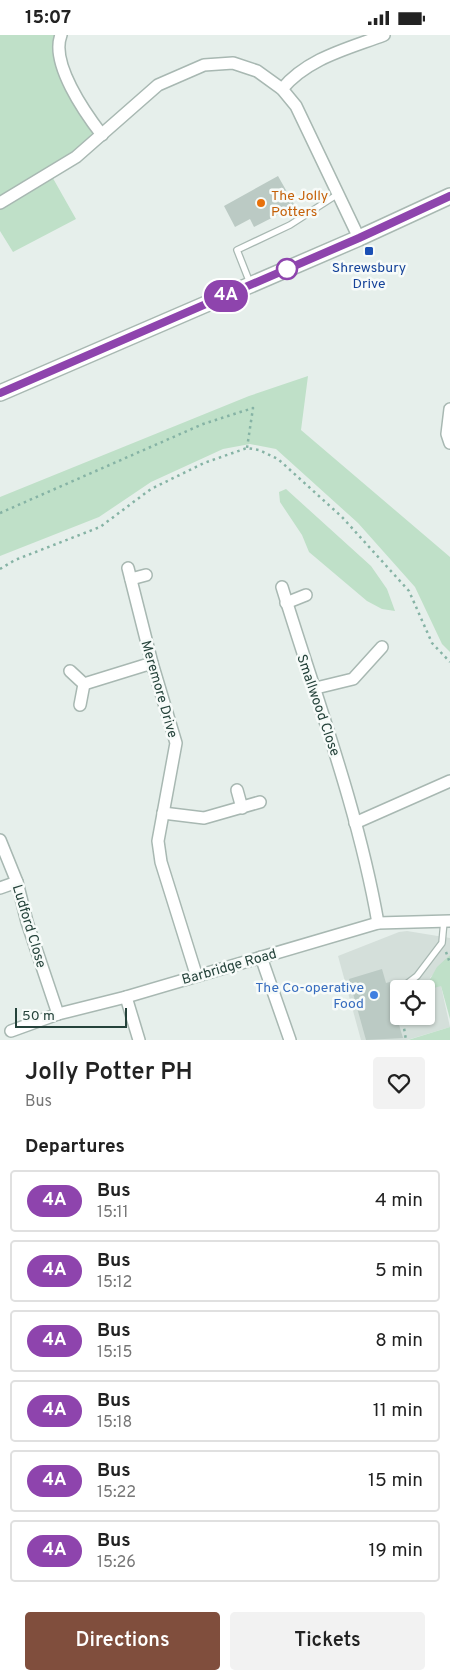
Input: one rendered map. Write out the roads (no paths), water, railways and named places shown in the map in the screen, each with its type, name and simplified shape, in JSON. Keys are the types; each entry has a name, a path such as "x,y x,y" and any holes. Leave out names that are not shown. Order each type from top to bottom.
{"street":[{"path":"61,35 60,61 83,110 102,135"},
{"path":"282,89 294,74 313,62 384,35"},
{"path":"0,203 76,157 158,85 204,65 233,63 258,71 282,89 296,106 359,238"},
{"path":"0,393 450,197"},
{"path":"450,409 446,434 450,443"},
{"name":"Meremore Drive","path":"146,575 130,573 152,663 176,743 158,841 162,862 196,975"},
{"name":"Smallwood Close","path":"282,587 296,639 316,688 355,823 369,874 378,923"},
{"path":"286,603 306,595"},
{"path":"316,688 353,679 382,647"},
{"path":"84,684 152,663"},
{"path":"70,671 84,684"},
{"path":"80,705 84,684"},
{"path":"355,823 450,781"},
{"path":"236,790 242,807"},
{"path":"163,813 204,818 260,803"},
{"name":"Ludford Close","path":"0,840 17,882 27,922 58,1014"},
{"path":"0,887 17,882"},
{"name":"Barbridge Road","path":"10,1031 58,1014 126,997 378,923 447,921"},
{"path":"261,957 290,1040"},
{"path":"126,997 139,1040"}],"lane":[{"path":"251,285 237,250 290,225 338,194"},
{"path":"412,980 442,943 447,921"}],"place":[{"name":"The Jolly Potters","path":"261,203"},
{"name":"Shrewsbury Drive","path":"369,251"},
{"name":"The Co-operative Food","path":"374,995"}]}
